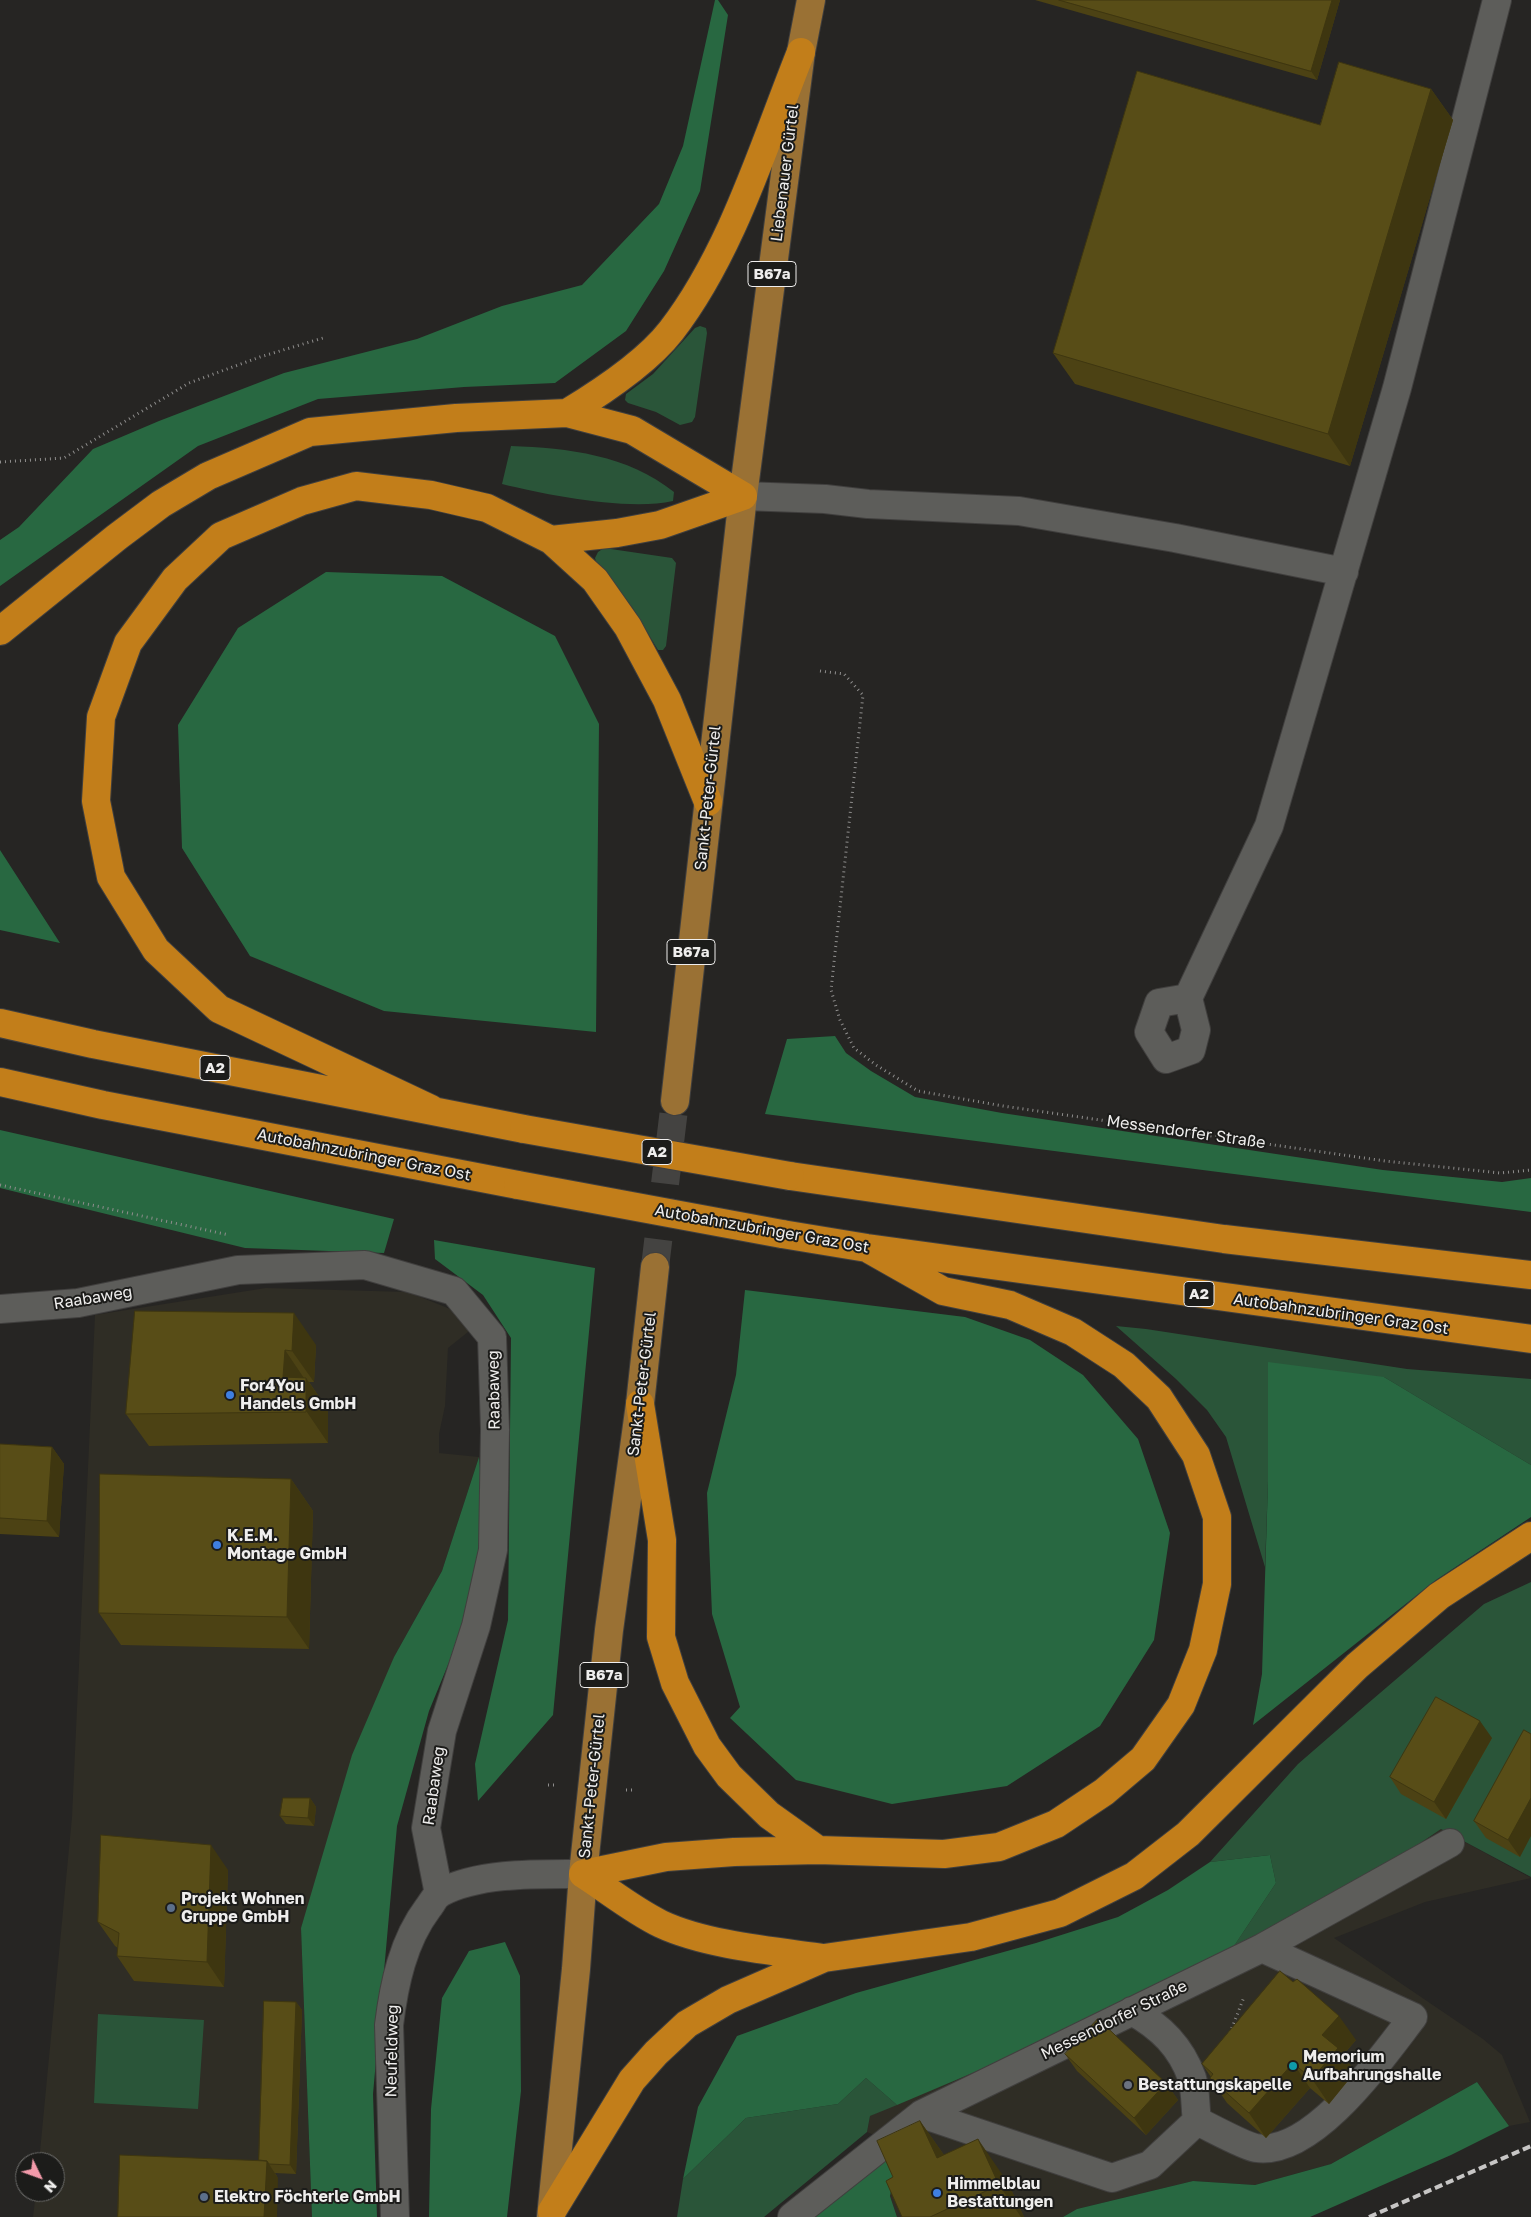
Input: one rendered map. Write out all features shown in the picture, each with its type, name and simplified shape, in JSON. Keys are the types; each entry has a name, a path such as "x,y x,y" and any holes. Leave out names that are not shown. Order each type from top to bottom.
{"highway":[{"path":"567,413 602,392 670,332 708,274 731,227 801,52"},
{"path":"0,631 117,537 162,504 208,476 310,432 456,418 567,413 632,430 743,496"},
{"path":"431,1109 219,1009 156,950 111,876 96,801 101,717 128,642 175,579 222,536 302,501 356,486 431,495 487,508 551,540 594,580 628,627 667,700 708,802"},
{"path":"551,540 616,533 660,525 743,496"},
{"name":"A2","path":"0,1023 93,1044 431,1109 524,1129 790,1176 1224,1239 1531,1276"},
{"name":"Autobahnzubringer Graz Ost","path":"0,1082 103,1105 782,1234 867,1248 1531,1339"},
{"path":"583,1874 666,1857 734,1852 818,1850 944,1854 999,1847 1056,1824 1104,1792 1143,1759 1182,1704 1203,1650 1217,1584 1217,1517 1196,1456 1160,1398 1124,1365 1073,1332 1010,1305 943,1291 867,1248"},
{"path":"640,1404 662,1540 661,1637 675,1683 707,1746 729,1776 769,1815 818,1850"},
{"path":"551,2214 632,2080 656,2053 687,2024 736,1996 824,1958 972,1937 1060,1913 1134,1876 1188,1834 1357,1666 1439,1596 1531,1536"},
{"path":"583,1874 661,1924 705,1938 762,1950 824,1958"}],"main road":[{"name":"Liebenauer Gürtel","path":"743,496 801,52 811,0"},
{"name":"Sankt-Peter-Gürtel","path":"675,1101 743,496"},
{"name":"Sankt-Peter-Gürtel","path":"551,2214 608,1630 640,1404 655,1267"}],"street":[{"path":"1188,998 1269,826 1398,388 1497,0"},
{"path":"743,496 1019,511 1174,538 1344,572"},
{"name":"Raabaweg","path":"0,1309 78,1303 238,1270 365,1265 454,1291 492,1336 495,1430 493,1550 476,1626 442,1731 426,1828 438,1894"},
{"name":"Messendorfer Straße","path":"792,2217 922,2114 1262,1948 1450,1843"},
{"path":"438,1894 472,1882 526,1874 583,1874"},
{"name":"Neufeldweg","path":"395,2217 388,2026 393,1994 407,1946 417,1922 438,1894"},
{"path":"1197,2121 1256,2148 1285,2145 1315,2129 1368,2075 1413,2017 1262,1948"},
{"path":"1132,2011 1149,2020 1176,2045 1192,2080 1197,2121"},
{"path":"922,2114 1112,2178 1150,2165 1197,2121"}],"path":[{"path":"0,462 64,458 189,383 260,357 323,338"},
{"name":"Messendorfer Straße","path":"820,671 844,674 863,695 831,990 840,1020 854,1048 876,1065 918,1090 1003,1106 1385,1162 1500,1173 1531,1170"},
{"path":"0,1185 230,1235 256,1269"},
{"path":"1228,2039 1262,1948"}],"shaded area":[{"path":"266,1288 408,1292 455,1311 473,1328 448,1348 445,1406 439,1434 439,1453 479,1457 442,1571 394,1657 301,1928 312,2217 33,2217 35,2202 65,2202 65,2152 40,2152 72,1817 95,1315"},
{"path":"1441,1829 1531,1878 1425,1902 1334,1938 1483,2039 1502,2055 1530,2122 1509,2126 1477,2082 1331,2164 1255,2185 1193,2181 1077,2209 1063,2217 897,2217 890,2196 901,2147 867,2132 870,2116 1413,1848"}],"green space":[{"path":"715,0 718,0 728,15 700,191 664,271 626,331 555,383 464,387 318,399 198,446 0,586 0,540 19,527 93,449 159,421 284,373 417,339 502,306 582,285 659,204 683,146"},
{"path":"700,326 706,328 707,333 695,417 692,422 680,425 656,412 628,403 625,400 626,394 653,374 695,328"},
{"path":"511,446 575,452 617,462 637,469 656,479 674,492 673,501 655,504 611,503 541,493 502,484"},
{"path":"604,548 672,558 676,563 666,646 663,650 658,650 632,607 597,565 595,558 598,552"},
{"path":"326,572 442,576 555,636 599,724 596,1032 384,1011 250,956 182,848 178,725 238,628"},
{"path":"0,850 60,943 0,930"},
{"path":"835,1036 846,1053 871,1071 915,1097 1002,1113 1383,1170 1502,1182 1531,1178 1531,1212 765,1114 787,1039"},
{"path":"0,1130 394,1219 384,1253 245,1248 0,1188"},
{"path":"434,1240 595,1268 553,1715 478,1801 475,1764 508,1620 511,1338 483,1295 435,1259"},
{"path":"745,1290 965,1317 1030,1340 1083,1375 1138,1439 1170,1533 1154,1640 1100,1726 1007,1786 892,1804 796,1780 730,1718 740,1707 712,1614 707,1493 736,1375"},
{"path":"1116,1326 1407,1369 1531,1379 1531,1465 1384,1377 1268,1482 1265,1567 1226,1437 1207,1410 1176,1379"},
{"path":"1268,1362 1384,1377 1531,1465 1531,1517 1436,1580 1253,1725 1262,1674 1268,1482"},
{"path":"479,1457 489,1565 429,1711 397,1826 373,2094 377,2217 312,2217 301,1928 352,1755 394,1657 442,1571"},
{"path":"1531,1582 1531,1877 1441,1829 1413,1848 1232,1949 1276,1883 1270,1855 1210,1862 1298,1764 1484,1604"},
{"path":"1270,1855 1276,1883 1232,1949 1121,2010 897,2105 866,2078 838,2104 746,2118 683,2179 698,2107 737,2036 856,1993 1036,1943 1118,1917 1168,1890 1210,1862"},
{"path":"505,1942 520,1976 521,2091 507,2217 429,2217 431,2109 442,1998 469,1951"},
{"path":"98,2014 204,2020 198,2109 94,2103"},
{"path":"866,2078 897,2105 870,2116 867,2132 764,2217 677,2217 683,2179 746,2118 838,2104"},
{"path":"1477,2082 1509,2126 1451,2155 1310,2217 1063,2217 1077,2209 1193,2181 1255,2185 1331,2164"},
{"path":"901,2147 890,2196 897,2217 813,2217"}],"building":[{"path":"1059,0 1332,0 1311,71"},
{"path":"1339,62 1431,89 1328,434 1053,353 1137,71 1320,125"},
{"path":"135,1311 294,1313 292,1351 285,1350 283,1377 306,1378 306,1412 126,1414"},
{"path":"0,1444 52,1447 47,1521 0,1518"},
{"name":"K.E.M. Montage GmbH","path":"100,1474 291,1479 287,1617 99,1613"},
{"path":"1436,1697 1480,1721 1434,1802 1390,1777"},
{"path":"1524,1730 1531,1734 1531,1798 1508,1840 1474,1821"},
{"path":"283,1798 310,1798 308,1818 280,1816"},
{"name":"Projekt Wohnen Gruppe GmbH","path":"101,1835 211,1845 207,1962 117,1956 119,1933 98,1922"},
{"path":"1280,1971 1293,1982 1297,1979 1339,2016 1322,2035 1338,2048 1312,2079 1293,2063 1249,2113 1210,2078 1213,2074 1202,2064"},
{"path":"264,2001 296,2002 290,2165 269,2164 267,2161 259,2160"},
{"name":"Bestattungskapelle","path":"1098,2019 1166,2083 1134,2118 1065,2054"},
{"path":"920,2121 937,2158 978,2139 999,2185 930,2217 902,2217 886,2181 893,2177 877,2141"},
{"name":"Elektro Föchterle GmbH","path":"120,2155 267,2161 264,2217 118,2217"}],"tunnel":[{"path":"655,1267 675,1101"}],"railway":[{"path":"1369,2217 1531,2146"}],"place":[{"name":"For4You Handels GmbH","path":"230,1395"},
{"name":"K.E.M. Montage GmbH","path":"217,1545"},
{"name":"Projekt Wohnen Gruppe GmbH","path":"171,1908"},
{"name":"Memorium Aufbahrungshalle","path":"1293,2066"},
{"name":"Bestattungskapelle","path":"1128,2085"},
{"name":"Himmelblau Bestattungen","path":"937,2193"},
{"name":"Elektro Föchterle GmbH","path":"204,2197"}]}
